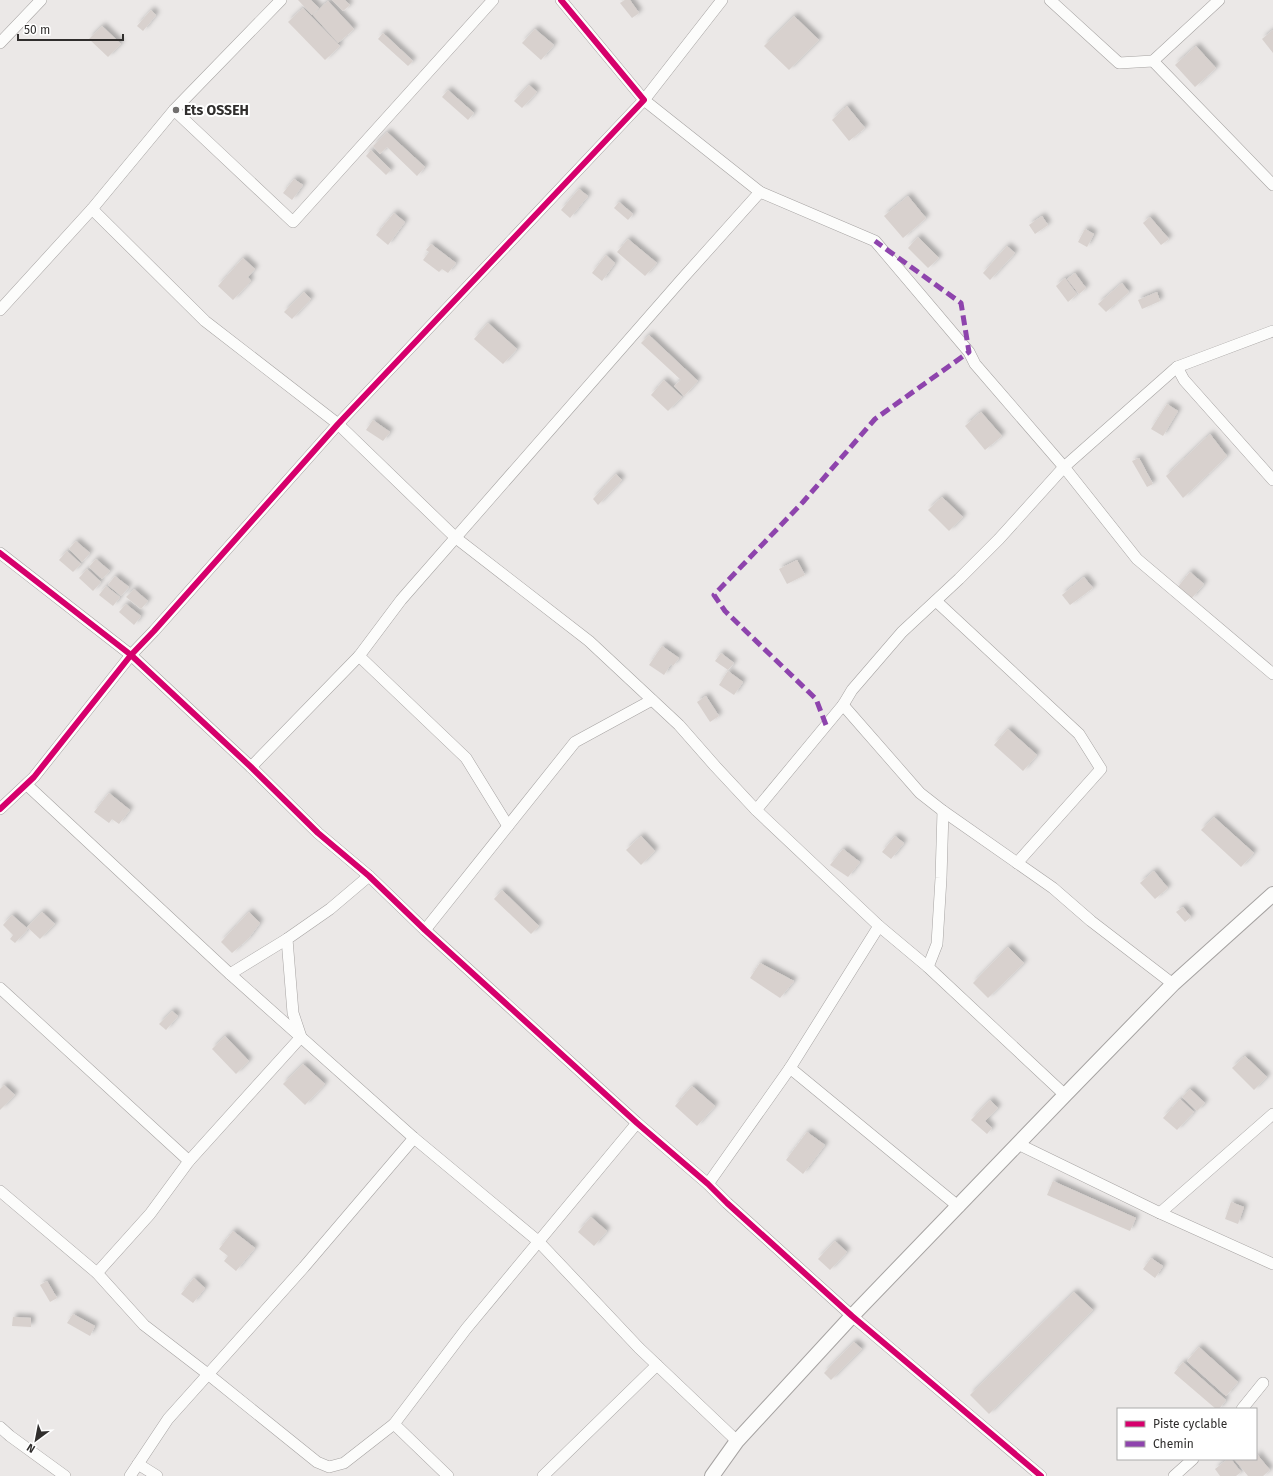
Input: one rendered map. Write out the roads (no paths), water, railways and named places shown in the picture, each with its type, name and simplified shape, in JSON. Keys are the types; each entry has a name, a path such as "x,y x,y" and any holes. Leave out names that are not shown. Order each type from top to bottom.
{"street":[{"path":"0,43 41,0"},
{"path":"0,310 92,209 174,110 281,0"},
{"path":"174,110 293,222 493,0"},
{"path":"561,0 644,100 760,192 875,241 968,352 975,364 1064,467 1137,559 1273,674"},
{"path":"0,809 27,785 131,655 338,424 644,100 722,0"},
{"path":"1050,0 1119,63 1153,61 1219,0"},
{"path":"1153,61 1273,186"},
{"path":"252,767 359,656 401,600 760,192"},
{"path":"92,209 205,321 338,424 456,538 589,641 679,724 756,810 879,926 928,967 1065,1095"},
{"path":"756,810 843,705 852,690 902,632 999,539 1064,467 1177,367 1273,331"},
{"path":"1177,367 1184,380 1273,480"},
{"path":"0,554 131,655 252,767 318,832 370,876 425,930 637,1123 708,1184 852,1316 1041,1476"},
{"path":"936,601 1079,734 1101,769 1017,863"},
{"path":"359,656 466,758 508,826"},
{"path":"425,930 576,742 652,700"},
{"path":"843,705 920,793 943,812 1053,888 1091,921 1173,984"},
{"path":"27,785 230,974 414,1138 538,1242 639,1348 737,1441"},
{"path":"928,967 937,944 943,812"},
{"path":"230,974 287,939 330,909 370,876"},
{"path":"712,1476 737,1441 852,1316 958,1206 1173,984 1273,894"},
{"path":"708,1184 790,1068 879,926"},
{"path":"287,939 292,1013 302,1037"},
{"path":"0,988 190,1161"},
{"path":"97,1273 150,1214 190,1161 302,1037"},
{"path":"790,1068 958,1206"},
{"path":"1160,1213 1273,1114"},
{"path":"0,1191 97,1273 144,1325 209,1375 316,1462 329,1467 344,1463 394,1424 466,1329 637,1123"},
{"path":"130,1476 168,1419 209,1375 304,1267 414,1138"},
{"path":"1018,1144 1160,1213 1273,1264"},
{"path":"542,1476 657,1365"},
{"path":"1243,1408 1263,1383"},
{"path":"394,1424 448,1476"},
{"path":"0,1427 65,1476"},
{"path":"1174,1476 1192,1460"},
{"path":"138,1464 157,1476"}],"place":[{"name":"Ets OSSEH","path":"176,110"}]}
